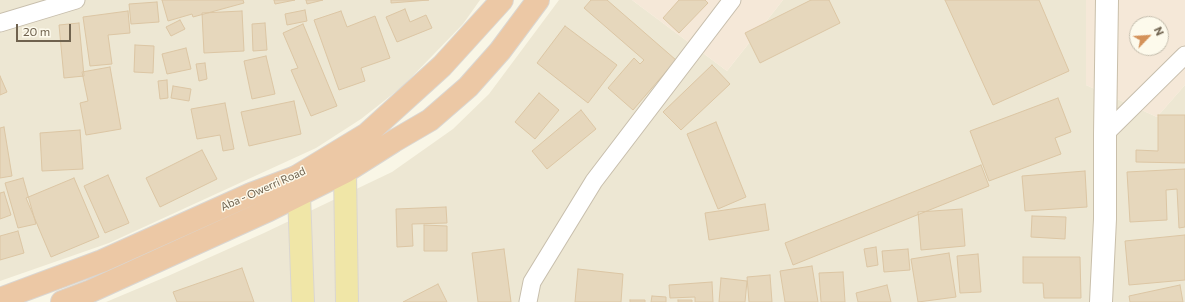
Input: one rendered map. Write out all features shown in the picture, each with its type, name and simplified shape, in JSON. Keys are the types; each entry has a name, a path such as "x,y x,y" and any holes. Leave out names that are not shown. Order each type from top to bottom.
{"highway":[{"name":"Aba - Owerri Road","path":"62,302 92,296 269,210 342,150 367,134 442,66 502,0"},
{"name":"Aba - Owerri Road","path":"0,299 102,261 251,194 298,186 346,172 430,120 468,87 500,51 538,0"}],"main road":[{"path":"342,150 346,172 347,302"},
{"path":"298,186 303,302"}],"street":[{"path":"528,302 532,282 594,181 732,0"},
{"path":"1101,302 1105,219 1107,0"},
{"path":"0,23 70,1"},
{"path":"1105,134 1185,55"}],"shaded area":[{"path":"0,0 480,0 463,24 403,86 361,119 316,148 109,243 0,281"},
{"path":"559,0 632,0 727,71 783,0 1086,0 1086,85 1157,117 1185,85 1185,302 106,302 264,233 392,172 453,129 489,94"},
{"path":"632,0 783,0 727,71"},
{"path":"1086,0 1185,0 1185,85 1157,117 1086,85"}],"building":[{"path":"162,0 243,0 244,3 193,17 192,14 168,21"},
{"path":"274,0 295,0 275,4"},
{"path":"306,0 323,0 307,4"},
{"path":"391,0 429,0 391,3"},
{"path":"591,0 607,0 676,60 633,110 608,88 634,58 640,64 644,60 584,8"},
{"path":"679,0 705,0 708,3 679,33 663,18"},
{"path":"811,0 829,0 840,23 760,63 745,33"},
{"path":"945,0 1039,0 1069,71 993,105"},
{"path":"157,2 159,22 131,24 129,4"},
{"path":"405,9 410,22 426,15 432,28 397,42 386,17"},
{"path":"305,10 307,21 287,25 285,14"},
{"path":"128,11 130,33 108,35 112,64 90,66 83,17"},
{"path":"242,11 244,51 204,53 202,13"},
{"path":"341,11 347,27 375,16 390,58 361,68 365,81 339,90 314,20"},
{"path":"180,20 185,29 171,36 166,27"},
{"path":"79,23 84,76 64,78 59,25"},
{"path":"265,23 267,50 253,51 252,24"},
{"path":"303,24 337,106 311,116 291,70 298,68 283,33"},
{"path":"565,26 617,65 588,103 537,63"},
{"path":"135,45 154,46 153,73 134,72"},
{"path":"186,48 191,69 167,74 162,54"},
{"path":"266,56 275,94 252,99 244,61"},
{"path":"205,63 207,79 199,81 196,64"},
{"path":"712,65 730,84 681,130 663,112"},
{"path":"110,67 121,129 86,135 80,103 88,101 82,72"},
{"path":"0,76 7,92 0,95"},
{"path":"167,80 168,98 160,99 158,81"},
{"path":"173,86 191,89 189,101 171,98"},
{"path":"539,93 559,110 535,139 515,122"},
{"path":"1058,98 1071,132 1055,138 1061,154 989,181 970,131"},
{"path":"294,101 301,134 249,146 241,112"},
{"path":"225,103 234,149 223,151 220,135 197,139 191,109"},
{"path":"581,110 596,129 547,169 532,151"},
{"path":"1158,115 1185,115 1185,163 1136,162 1136,150 1158,151"},
{"path":"716,122 746,197 718,209 687,134"},
{"path":"4,127 12,176 0,178 0,128"},
{"path":"80,130 83,169 42,171 40,133"},
{"path":"202,150 217,179 160,207 146,178"},
{"path":"981,165 989,186 793,265 785,243"},
{"path":"1185,169 1185,227 1179,228 1177,189 1166,190 1167,220 1130,222 1127,172"},
{"path":"1085,171 1087,207 1025,211 1022,176"},
{"path":"108,175 129,223 105,233 84,186"},
{"path":"23,178 36,224 18,228 5,183"},
{"path":"74,178 99,237 51,257 26,198"},
{"path":"4,192 11,215 0,219 0,193"},
{"path":"765,204 769,230 709,240 705,213"},
{"path":"446,207 447,223 412,224 413,246 397,247 396,209"},
{"path":"962,209 965,246 921,250 918,212"},
{"path":"1032,216 1066,217 1065,239 1031,237"},
{"path":"424,225 447,226 447,251 424,251"},
{"path":"18,231 24,253 0,260 0,236"},
{"path":"1185,235 1185,280 1129,285 1125,241"},
{"path":"876,247 878,265 867,267 864,249"},
{"path":"504,249 511,302 478,302 472,253"},
{"path":"908,249 910,270 884,272 882,251"},
{"path":"949,253 956,297 918,302 911,259"},
{"path":"978,254 981,292 960,293 957,256"},
{"path":"1023,257 1080,257 1081,298 1044,298 1043,283 1023,283"},
{"path":"812,266 818,302 785,302 780,271"},
{"path":"242,268 254,302 177,302 173,292"},
{"path":"578,269 623,274 621,302 575,302"},
{"path":"843,272 845,302 821,302 819,273"},
{"path":"770,275 772,302 749,302 747,277"},
{"path":"721,278 747,281 745,302 719,302"},
{"path":"712,282 713,302 695,302 695,297 670,298 669,285"},
{"path":"438,284 447,302 403,302"},
{"path":"887,285 891,302 858,302 856,293"},
{"path":"1180,285 1183,302 1130,302 1129,296"},
{"path":"652,296 666,297 666,302 651,302"},
{"path":"630,300 645,300 645,302 630,302"},
{"path":"678,300 692,300 692,302 678,302"}]}
